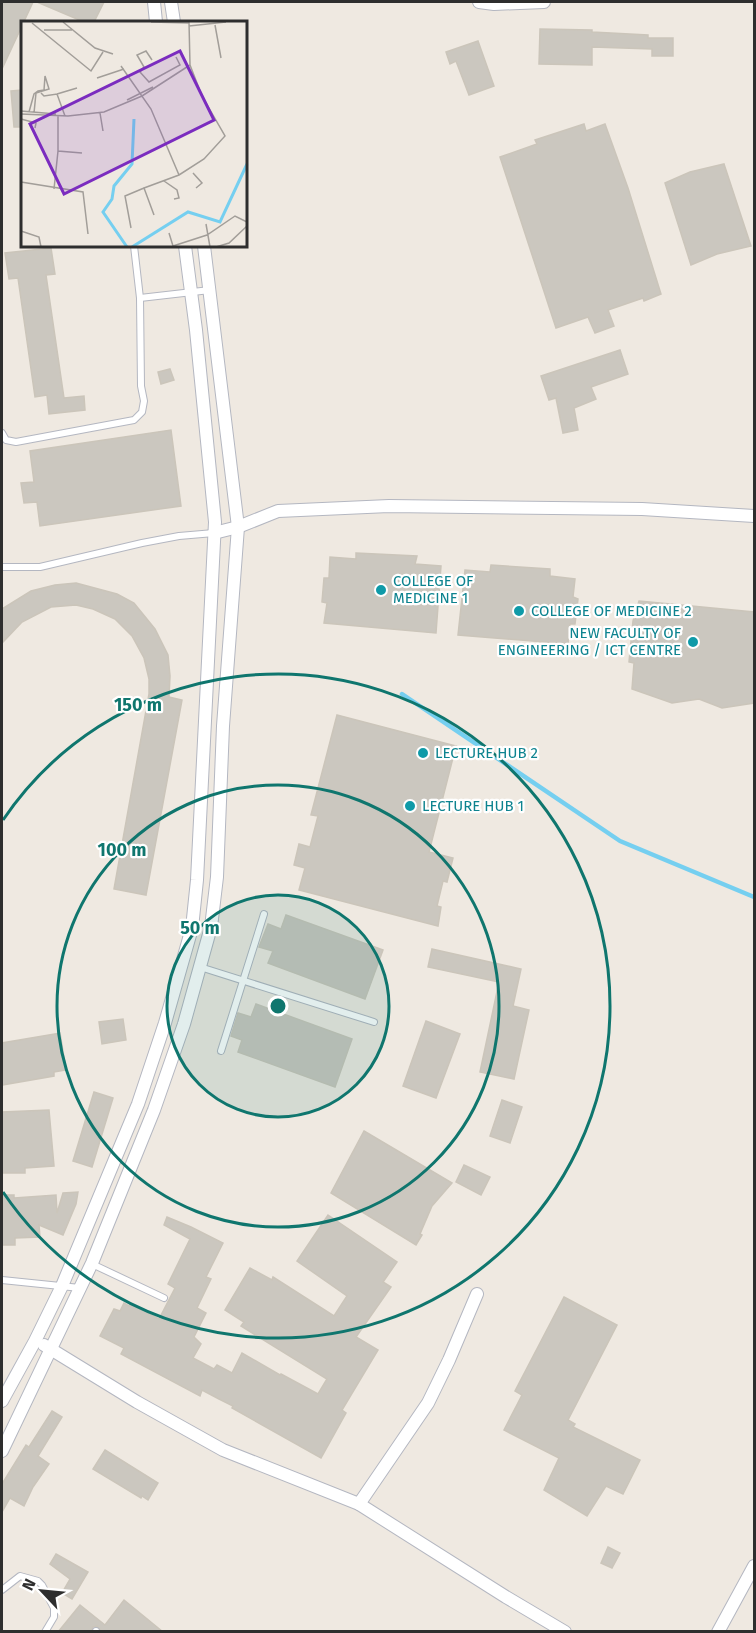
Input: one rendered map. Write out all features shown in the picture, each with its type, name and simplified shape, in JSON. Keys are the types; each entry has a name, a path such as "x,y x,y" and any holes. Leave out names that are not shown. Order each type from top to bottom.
{"street":[{"path":"154,2 156,21"},
{"path":"171,2 174,21"},
{"path":"479,2 494,4 544,2"},
{"path":"2,1401 62,1286 138,1104 192,928 197,880 215,522 185,248"},
{"path":"2,1451 92,1263 154,1110 212,927 217,877 223,726 238,526 204,248"},
{"path":"214,533 278,511 389,506 642,509 754,516"},
{"path":"172,997 190,1002"},
{"path":"359,1504 428,1403 477,1294"},
{"path":"35,1341 223,1450 359,1504 565,1632"},
{"path":"717,1632 754,1566"}],"lane":[{"path":"2,433 6,440 16,442 134,420 142,412 144,401 141,386 140,298 134,248"},
{"path":"140,298 210,290"},
{"path":"2,567 40,567 179,536 214,533"},
{"path":"221,1051 264,914"},
{"path":"200,967 374,1022"},
{"path":"92,1263 164,1298"},
{"path":"2,1280 80,1288"},
{"path":"2,1590 20,1576 38,1581 54,1608 54,1617 45,1632"}],"building":[{"path":"2,2 33,2 24,21 21,21 21,28 2,69"},
{"path":"37,2 104,2 94,21 82,21"},
{"path":"540,29 592,30 592,32 648,35 648,38 673,38 673,56 652,56 652,49 592,47 592,65 539,64"},
{"path":"478,41 494,86 469,95 456,61 450,64 446,52"},
{"path":"21,90 21,127 14,127 11,91"},
{"path":"584,124 586,131 605,124 628,188 661,294 608,310 614,326 595,333 588,317 556,328 500,157 537,144 535,140"},
{"path":"724,164 751,246 717,254 691,265 665,183 690,172"},
{"path":"51,248 55,274 46,275 64,398 84,396 85,410 49,414 47,395 35,397 18,278 9,279 5,253"},
{"path":"620,350 628,374 591,387 596,399 574,408 578,430 563,433 556,398 549,400 541,376"},
{"path":"170,369 174,380 161,384 158,372"},
{"path":"171,430 181,506 40,526 37,502 24,503 21,483 34,482 30,451"},
{"name":"COLLEGE OF MEDICINE 1","path":"356,553 417,556 415,564 441,566 436,633 324,623 327,603 322,602 324,578 329,578 330,557 356,559"},
{"name":"COLLEGE OF MEDICINE 2","path":"491,565 550,569 550,576 575,579 573,597 578,599 575,624 570,624 568,644 458,635 465,570 490,572"},
{"path":"76,583 117,594 134,603 155,629 168,655 169,697 182,700 146,895 114,889 149,694 149,679 144,658 132,636 115,619 93,609 76,605 51,607 22,622 2,643 2,609 31,591"},
{"name":"NEW FACULTY OF ENGINEERING / ICT CENTRE","path":"639,601 754,612 754,703 722,708 699,699 672,703 632,689 634,663 629,662 633,621"},
{"path":"337,715 456,746 429,852 453,858 447,882 443,881 437,906 441,907 438,926 299,890 305,868 294,865 299,844 310,847 318,816 311,815"},
{"path":"286,915 383,950 365,999 268,963 273,951 259,947 268,924 281,929"},
{"path":"432,949 521,969 513,1006 529,1010 514,1079 480,1072 499,982 428,967"},
{"path":"256,1004 352,1039 335,1087 238,1052 242,1040 231,1036 238,1013 251,1017"},
{"path":"123,1019 126,1040 102,1044 99,1022"},
{"path":"426,1021 460,1034 436,1098 403,1086"},
{"path":"60,1033 66,1070 54,1072 54,1076 2,1085 2,1043"},
{"path":"94,1092 113,1098 92,1167 73,1161"},
{"path":"502,1100 522,1107 510,1143 490,1136"},
{"path":"49,1110 54,1166 25,1168 25,1173 2,1173 2,1112"},
{"path":"364,1131 452,1183 432,1206 416,1245 331,1193"},
{"path":"464,1165 490,1177 481,1195 456,1182"},
{"path":"78,1192 76,1204 63,1235 39,1225 40,1237 15,1238 15,1245 2,1245 2,1195 14,1195 14,1198 56,1195 57,1213 63,1193"},
{"path":"328,1215 397,1262 383,1282 391,1287 356,1337 378,1350 342,1410 346,1413 321,1458 232,1408 233,1406 202,1390 200,1396 121,1354 124,1348 100,1336 114,1309 120,1311 124,1303 159,1319 175,1288 168,1284 190,1239 164,1225 167,1217 223,1243 206,1277 211,1279 197,1308 206,1313 194,1337 201,1344 193,1358 214,1369 217,1365 232,1373 242,1353 318,1394 327,1379 241,1326 244,1322 225,1310 250,1268 272,1280 273,1277 334,1316 347,1296 297,1261"},
{"path":"564,1297 617,1325 568,1420 575,1424 573,1427 640,1460 623,1494 606,1486 587,1516 544,1490 559,1458 504,1430 522,1395 515,1391"},
{"path":"52,1411 62,1417 38,1456 49,1464 33,1487 24,1506 10,1498 2,1512 2,1484 26,1445 29,1447"},
{"path":"105,1450 158,1483 148,1500 93,1469"},
{"path":"608,1547 620,1553 612,1568 601,1563"},
{"path":"56,1554 88,1572 72,1599 62,1593 70,1579 50,1564"},
{"path":"124,1600 163,1632 101,1632 97,1626 93,1627 91,1632 58,1632 80,1605 105,1625"}],"waterway":[{"path":"402,694 620,841 754,897"}],"place":[{"name":"COLLEGE OF MEDICINE 1","path":"381,590"},
{"name":"COLLEGE OF MEDICINE 2","path":"519,611"},
{"name":"NEW FACULTY OF ENGINEERING / ICT CENTRE","path":"693,642"},
{"name":"LECTURE HUB 2","path":"423,753"},
{"name":"LECTURE HUB 1","path":"410,806"}]}
